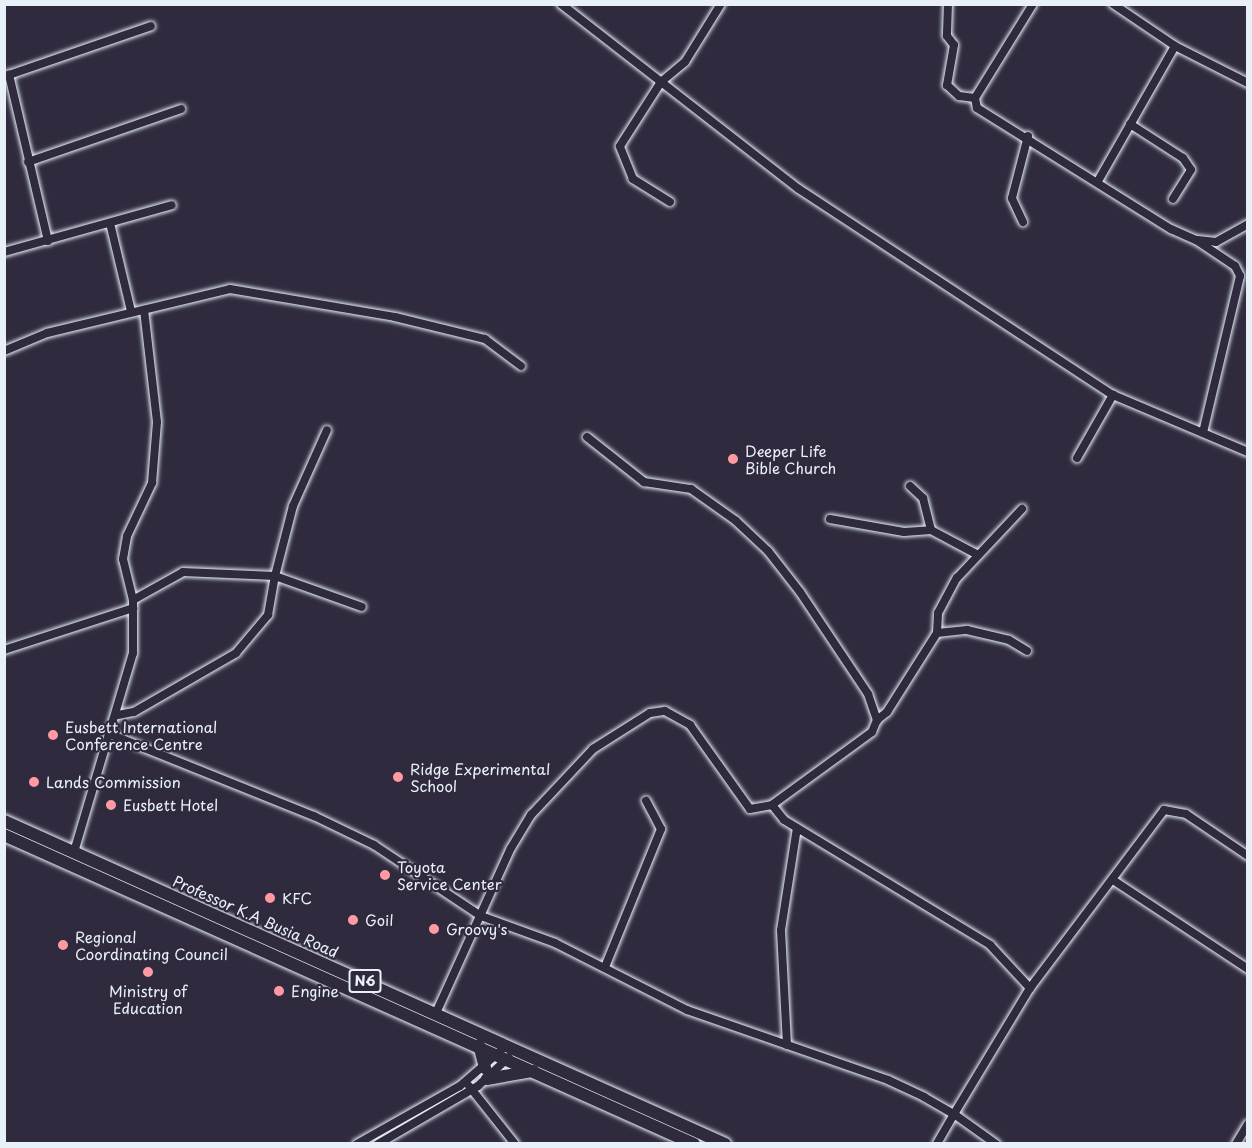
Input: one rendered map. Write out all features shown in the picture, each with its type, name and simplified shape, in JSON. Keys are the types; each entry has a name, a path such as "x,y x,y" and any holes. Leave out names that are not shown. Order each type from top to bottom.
{"main road":[{"name":"Professor K.A Busia Road","path":"4,821 340,977 479,1045 507,1052 725,1143"},
{"name":"Professor K.A Busia Road","path":"4,835 340,977 436,1013 507,1052 536,1071 694,1143"},
{"path":"479,1045 486,1074 536,1071"}],"street":[{"path":"561,4 718,130 799,189 1113,395 1248,452"},
{"path":"670,202 633,179 620,146 661,82 676,74 721,4"},
{"path":"948,4 947,36 954,45 947,85 958,96 975,98"},
{"path":"1033,4 975,98 977,108 1028,136 1171,229 1196,240 1235,267 1240,276 1203,433"},
{"path":"1113,4 1175,46 1248,83"},
{"path":"48,241 9,75 151,26"},
{"path":"1098,181 1175,46"},
{"path":"28,162 181,109"},
{"path":"1130,124 1183,158 1191,170 1173,199"},
{"path":"1023,222 1012,198 1028,136"},
{"path":"4,252 172,205"},
{"path":"110,223 131,311"},
{"path":"1196,240 1216,242 1248,224"},
{"path":"4,351 47,333 230,289 270,294 485,339 521,366"},
{"path":"74,852 112,735 133,653 133,604 123,559 127,536 152,483 156,443 144,310"},
{"path":"1077,458 1113,395"},
{"path":"117,715 134,712 236,653 268,615 275,576 293,506 327,430"},
{"path":"587,437 644,482 691,489 768,550 868,694 877,720"},
{"path":"910,486 923,498 931,530"},
{"path":"436,1013 531,815 593,749 651,713 665,711 690,725 750,809 772,805 872,732 877,720 887,712 937,633 943,602 978,555 1022,509"},
{"path":"830,519 904,532 931,530 978,555"},
{"path":"4,650 133,604 183,572 275,576 362,608"},
{"path":"937,633 966,630 1009,640 1027,651"},
{"path":"112,735 374,845 481,916 605,967 687,1010 888,1080 954,1114 996,1143"},
{"path":"605,967 661,830 646,801"},
{"path":"772,805 797,828 990,945 1030,988"},
{"path":"937,1143 1030,988 1164,810 1186,814 1248,856"},
{"path":"787,1045 781,930 797,828"},
{"path":"1113,880 1248,969"},
{"path":"378,1143 472,1089 507,1052"},
{"path":"357,1143 465,1082 486,1074"},
{"path":"465,1082 515,1143"},
{"path":"1236,1143 1248,1124"}],"place":[{"name":"Deeper Life Bible Church","path":"733,459"},
{"name":"Eusbett International Conference Centre","path":"53,735"},
{"name":"Ridge Experimental School","path":"398,777"},
{"name":"Lands Commission","path":"34,782"},
{"name":"Eusbett Hotel","path":"111,805"},
{"name":"Toyota Service Center","path":"385,875"},
{"name":"KFC","path":"270,898"},
{"name":"Goil","path":"353,920"},
{"name":"Groovy's","path":"434,929"},
{"name":"Regional Coordinating Council","path":"63,945"},
{"name":"Ministry of Education","path":"148,972"},
{"name":"Engine","path":"279,991"}]}
